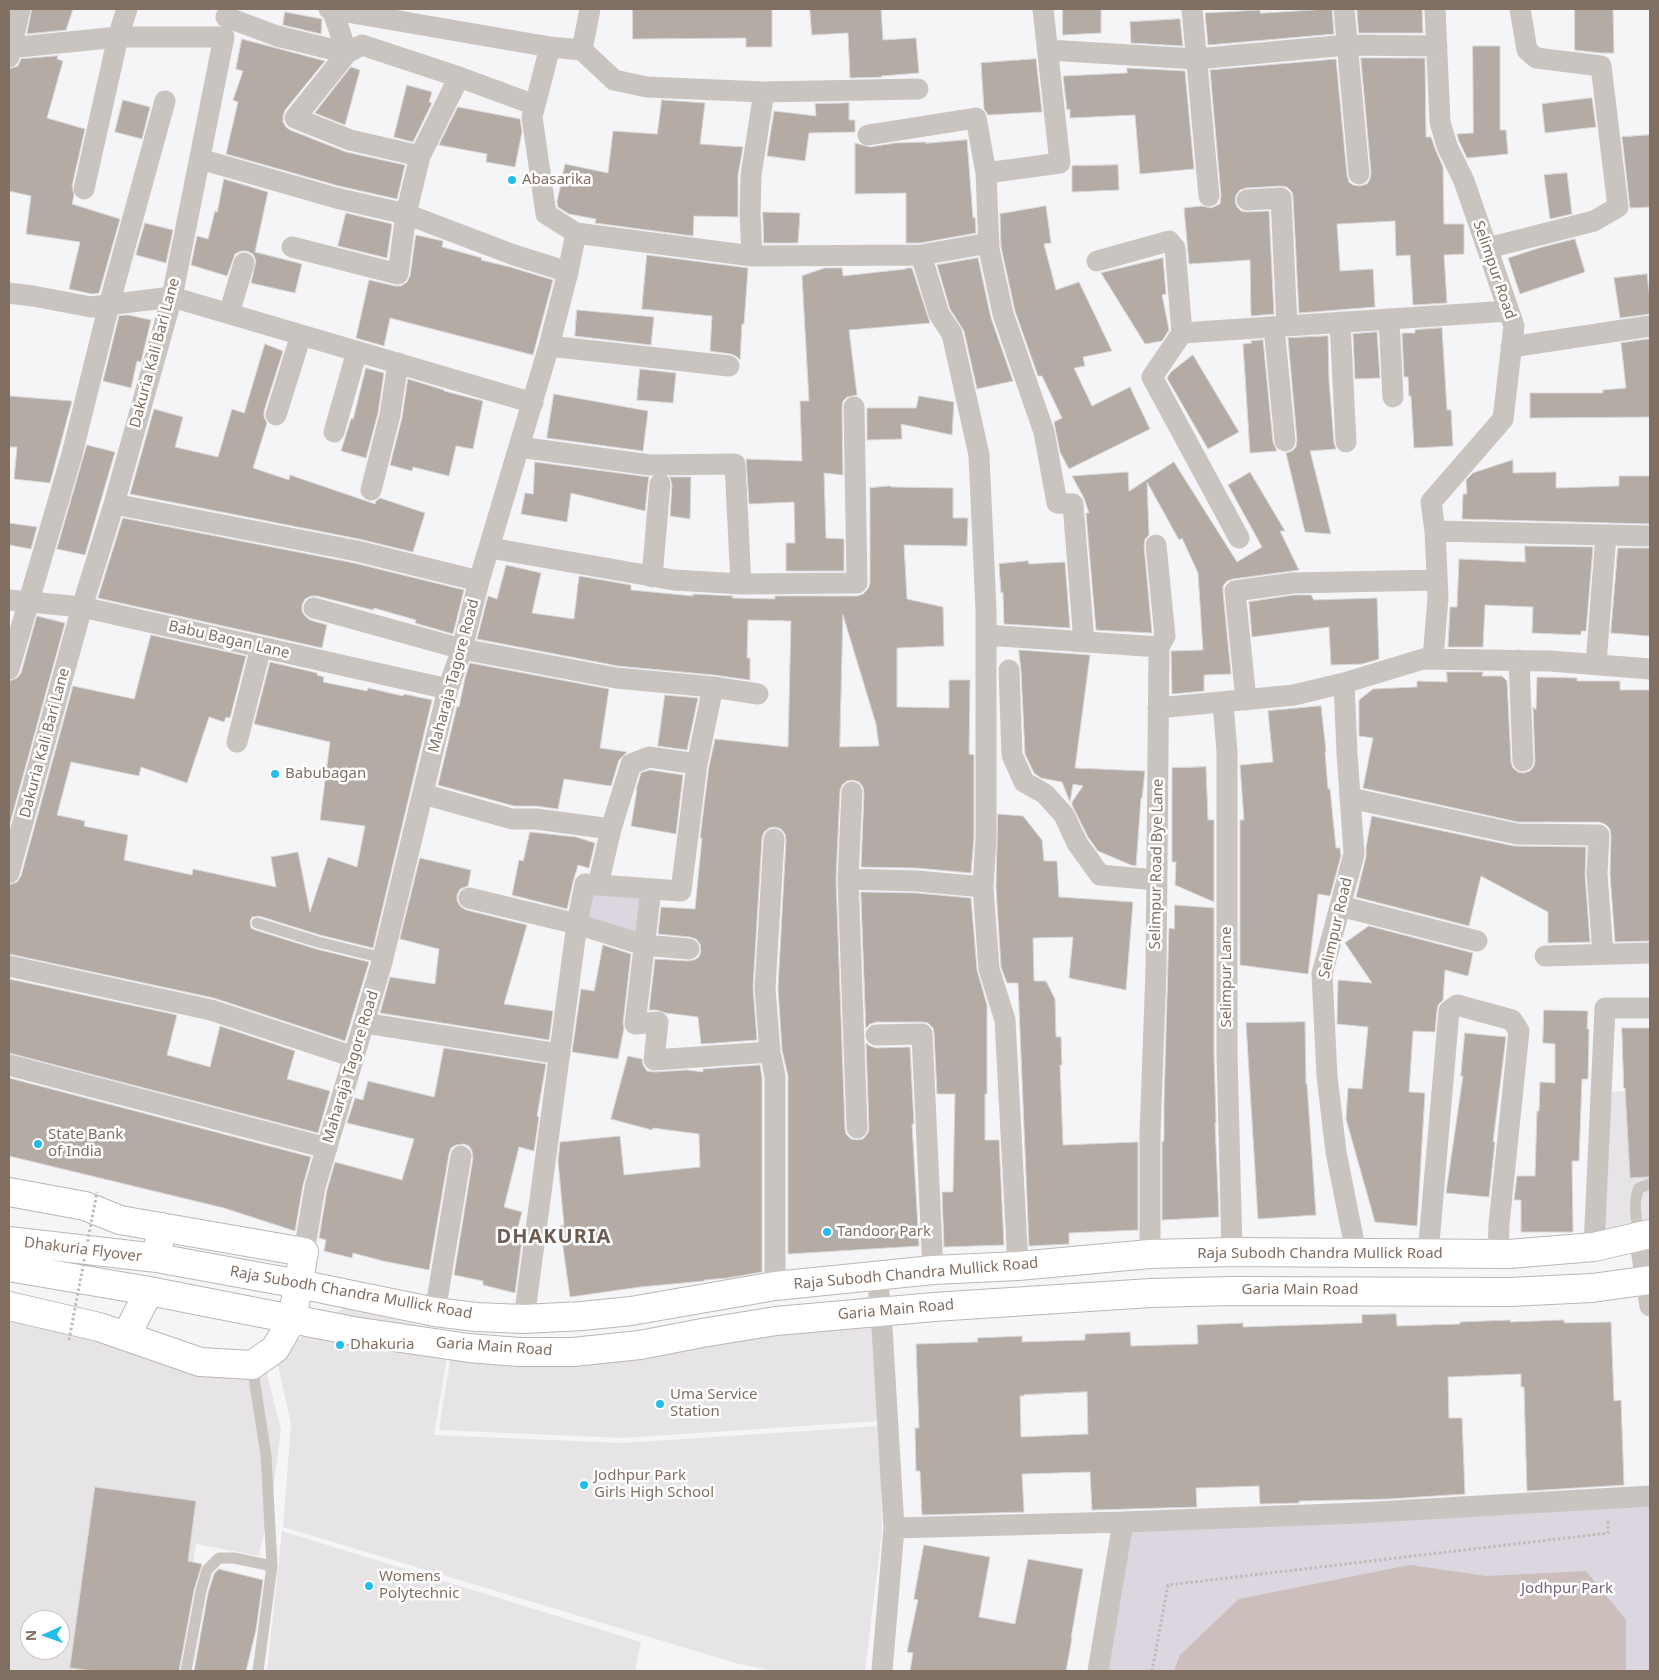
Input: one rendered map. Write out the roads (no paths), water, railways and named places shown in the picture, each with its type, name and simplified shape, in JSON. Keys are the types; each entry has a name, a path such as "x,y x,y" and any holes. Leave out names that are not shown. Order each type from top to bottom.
{"main road":[{"path":"9,1192 85,1206 120,1220 304,1252"},
{"path":"158,1258 161,1227"},
{"name":"Raja Subodh Chandra Mullick Road","path":"158,1258 435,1312 524,1319 631,1311 775,1286 933,1270 1018,1266 1150,1254 1356,1252 1498,1254 1594,1248 1645,1236"},
{"name":"Dhakuria Flyover","path":"20,1242 158,1258"},
{"name":"Maharaja Tagore Road","path":"292,1320 304,1252"},
{"name":"Dhakuria Flyover","path":"14,1268 149,1291"},
{"name":"Garia Main Road","path":"149,1291 353,1331 469,1348 519,1352 573,1352 640,1345 776,1321 881,1311 1160,1293 1232,1290 1509,1292 1592,1288 1649,1289"},
{"path":"126,1336 149,1291"},
{"path":"9,1306 99,1327 200,1362 252,1365 275,1348 292,1320"}],"street":[{"path":"20,9 10,51 227,21 277,36 347,52"},
{"path":"84,189 118,37 127,9"},
{"path":"347,52 330,9 431,17 550,47 582,50 614,80 647,87 764,92 918,89"},
{"path":"582,50 590,9"},
{"path":"986,173 1060,164 1043,9"},
{"path":"1192,9 1209,196"},
{"path":"1344,9 1359,174"},
{"name":"Selimpur Road","path":"1428,659 1438,596 1435,531 1431,502 1503,419 1514,326 1464,181 1446,146 1442,132 1435,9"},
{"path":"1488,248 1594,220 1618,207 1601,66 1536,58 1527,50 1520,9"},
{"name":"Dakuria Kali Bari Lane","path":"9,873 82,607 114,504 172,297 227,21"},
{"path":"420,156 350,140 296,118 347,52 362,46 458,76 535,105"},
{"path":"1048,50 1196,59 1347,46 1437,46"},
{"path":"550,47 532,117 546,214 576,233 752,256 921,254 989,244"},
{"path":"292,247 398,274 406,214 420,156 458,76"},
{"path":"752,256 751,175 764,92"},
{"path":"9,669 18,601 72,454 109,305 165,101"},
{"path":"868,135 976,118 986,173 989,244 1003,314 1044,432 1057,503 1073,504 1084,642"},
{"path":"200,159 336,198 406,214 514,255 568,272"},
{"path":"1247,200 1282,198 1280,327 1285,441"},
{"name":"Maharaja Tagore Road","path":"304,1252 315,1187 383,958 448,689 462,649 479,582 549,346 576,233"},
{"path":"1097,261 1169,242 1175,248 1182,333 1152,377 1239,538"},
{"path":"921,254 938,314 952,334 979,455 986,635 986,838 984,887 989,969 1005,1020 1018,1266"},
{"path":"229,314 244,263"},
{"path":"9,294 33,296 91,307 172,297 533,403"},
{"path":"1182,333 1509,311"},
{"path":"1389,319 1393,397"},
{"path":"1340,322 1346,442"},
{"path":"1511,347 1650,326"},
{"path":"276,415 301,335"},
{"path":"549,346 729,366"},
{"path":"334,432 357,351"},
{"path":"371,490 390,415 398,363"},
{"path":"490,548 674,580 740,584 858,583 854,407"},
{"path":"519,447 650,465 735,464 740,584"},
{"path":"652,576 660,484"},
{"path":"114,504 357,551 479,582"},
{"path":"1435,531 1650,536"},
{"path":"1596,664 1606,535"},
{"name":"Selimpur Road Bye Lane","path":"1150,1254 1150,1135 1156,970 1159,647 1165,636 1156,545"},
{"path":"1246,700 1235,591 1293,583 1437,580"},
{"name":"Babu Bagan Lane","path":"18,601 82,607 448,689"},
{"path":"314,608 462,649 616,678 713,687 758,694"},
{"path":"986,635 1159,647"},
{"path":"236,742 260,647"},
{"path":"1158,708 1294,695 1344,684 1428,659 1519,660 1650,669"},
{"path":"1519,660 1523,760"},
{"path":"1010,670 1012,755 1024,782 1045,794 1064,815 1077,843 1100,875 1156,880"},
{"name":"Selimpur Road","path":"1344,684 1354,854 1322,974 1327,1076 1336,1152 1356,1252"},
{"path":"524,1319 577,924 585,884 681,891 697,764 713,687"},
{"name":"Selimpur Lane","path":"1223,703 1227,752 1227,1053 1232,1252"},
{"path":"598,885 611,829 631,764 649,757 697,764"},
{"path":"852,792 848,879 857,1128"},
{"path":"423,794 512,819 536,819 611,829"},
{"path":"1350,798 1517,834 1599,835 1597,874 1603,954"},
{"path":"774,839 765,988 770,1052 774,1076 775,1286"},
{"path":"848,879 917,881 984,887"},
{"path":"651,889 635,1024 658,1022 654,1060 770,1052"},
{"path":"469,898 577,924 644,945 689,949"},
{"path":"1340,906 1477,942"},
{"path":"1545,956 1650,953"},
{"path":"9,966 211,1010 354,1057"},
{"path":"1428,1254 1449,1011 1457,1005 1512,1020 1519,1031 1499,1224 1498,1254"},
{"path":"1594,1248 1605,1008 1650,1008"},
{"path":"364,1023 560,1054"},
{"path":"876,1035 922,1034 933,1270"},
{"path":"9,1065 327,1148"},
{"path":"435,1312 461,1156"},
{"path":"1645,1236 1649,1289"},
{"path":"877,1276 881,1311 894,1528 882,1671"},
{"path":"894,1528 1359,1513 1650,1496"},
{"path":"1098,1671 1123,1522"}],"lane":[{"path":"257,923 318,942 383,958"},
{"path":"1645,1236 1635,1206 1639,1188 1650,1184"},
{"path":"252,1365 266,1455 272,1566 258,1671"},
{"path":"186,1671 201,1591 207,1570 219,1558 234,1558 272,1566"}],"place":[{"name":"Abasarika","path":"512,180"},
{"name":"Babubagan","path":"275,774"},
{"name":"State Bank of India","path":"38,1144"},
{"name":"Tandoor Park","path":"827,1232"},
{"name":"Dhakuria","path":"340,1345"},
{"name":"Uma Service Station","path":"660,1404"},
{"name":"Jodhpur Park Girls High School","path":"584,1485"},
{"name":"Womens Polytechnic","path":"369,1586"}],"district":[{"name":"DHAKURIA","path":"554,1237"}],"park label":[{"name":"Jodhpur Park","path":"1567,1589"}]}
